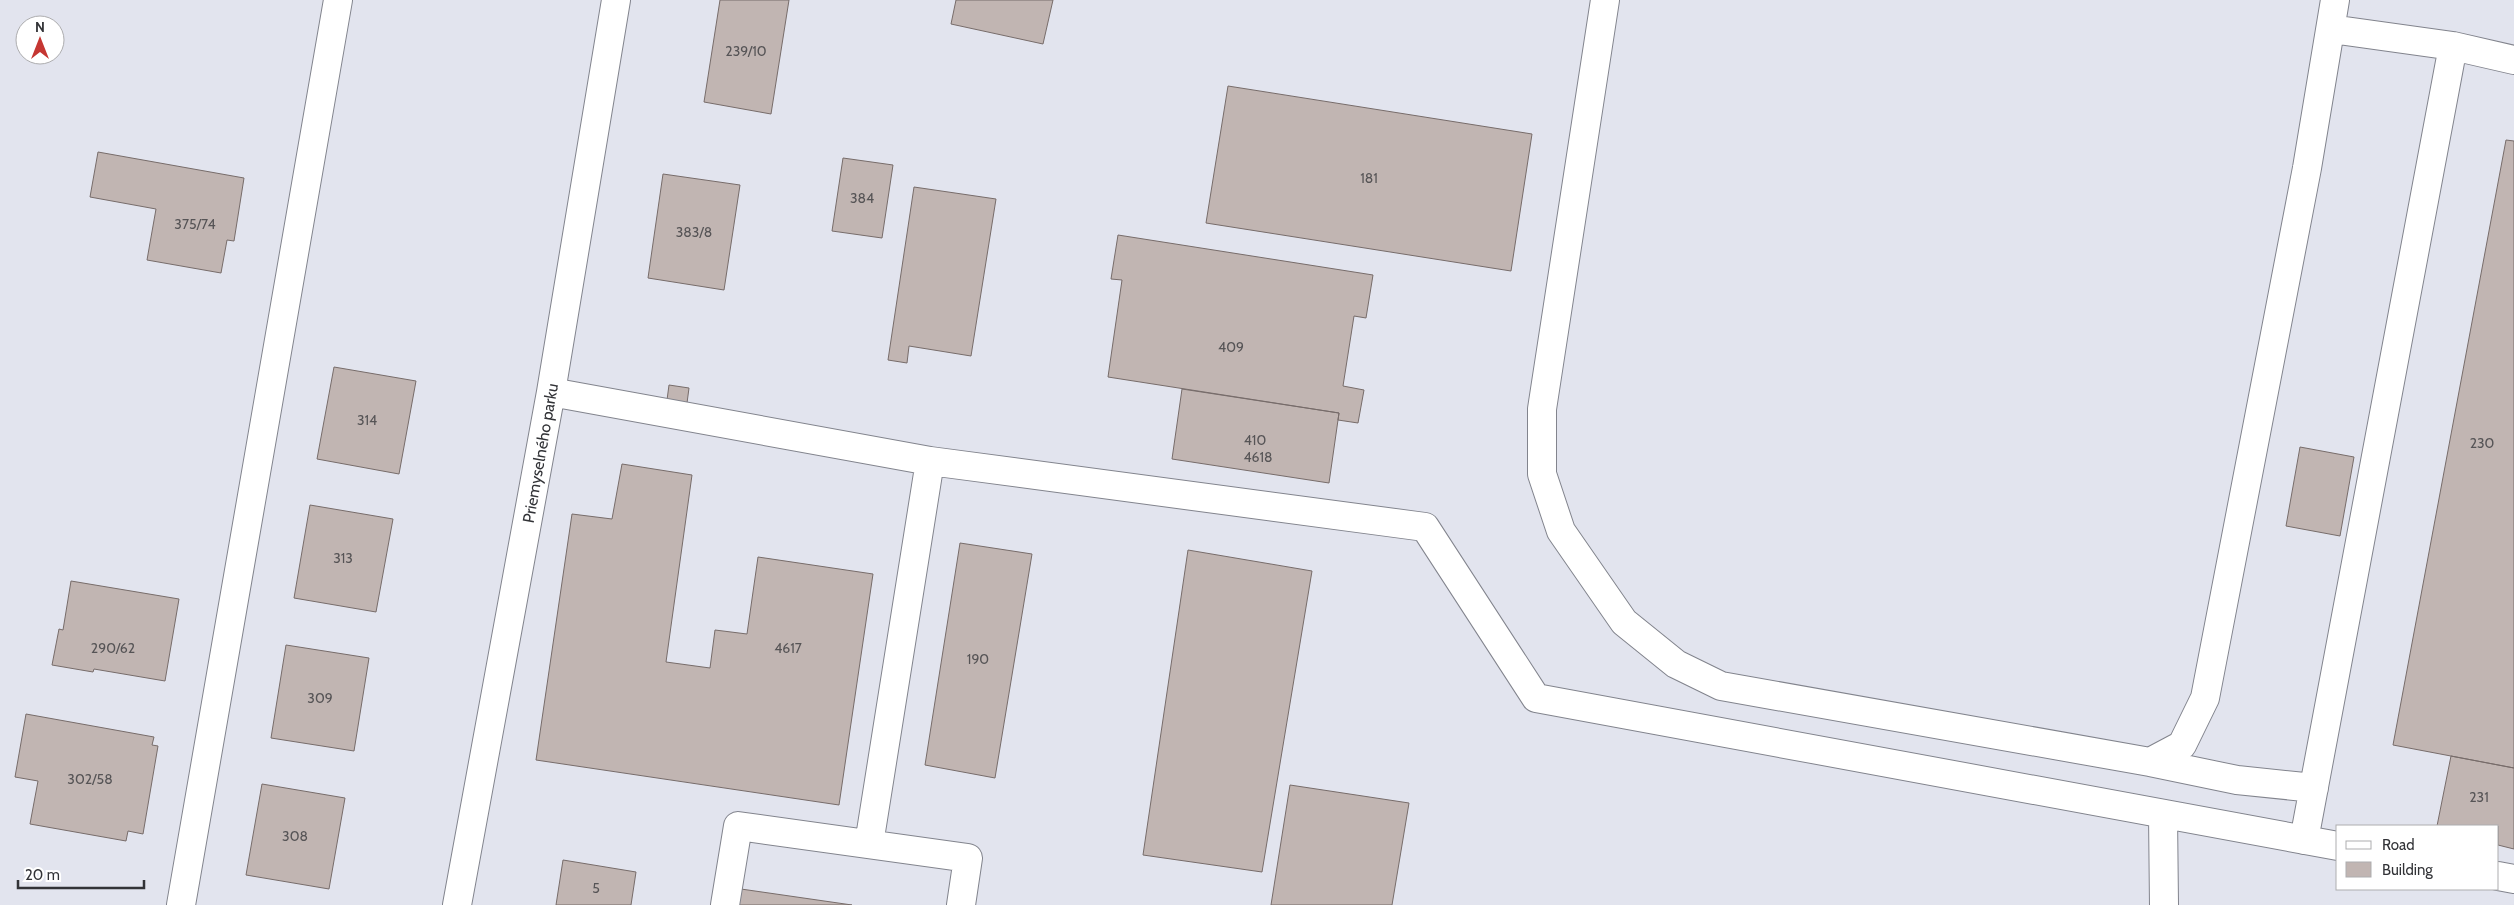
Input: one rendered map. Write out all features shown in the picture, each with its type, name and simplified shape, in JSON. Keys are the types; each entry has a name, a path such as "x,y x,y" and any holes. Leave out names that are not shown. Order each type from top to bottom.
{"street":[{"path":"180,905 338,0"},
{"name":"Priemyselného parku","path":"457,905 551,392 616,0"},
{"path":"1605,0 1542,409 1542,474 1561,531 1624,622 1676,664 1721,686 2150,762 2236,780 2314,788"},
{"path":"2150,762 2182,746 2205,698 2307,168 2336,0"},
{"path":"2330,29 2453,46 2514,60"},
{"path":"2304,840 2453,46"},
{"path":"551,392 930,461 1425,527 1536,698 2336,846"},
{"path":"869,844 930,461"},
{"path":"2163,814 2164,905"},
{"path":"725,905 738,826 968,858 961,905"},
{"path":"2499,876 2514,879"}],"building":[{"path":"720,0 789,0 771,114 704,102"},
{"path":"956,0 1053,0 1043,44 951,24"},
{"path":"1228,86 1532,134 1511,271 1206,223"},
{"path":"2506,140 2514,141 2514,768 2393,745"},
{"path":"98,152 244,178 234,241 227,240 221,273 147,260 156,209 90,197"},
{"path":"843,158 893,165 882,238 832,231"},
{"path":"663,174 740,185 724,290 648,278"},
{"path":"914,187 996,199 971,356 909,346 907,363 888,360"},
{"path":"1118,235 1373,275 1366,318 1354,316 1343,386 1364,390 1358,423 1338,420 1339,413 1108,377 1122,280 1111,279"},
{"path":"334,367 416,381 399,474 317,459"},
{"path":"669,385 689,388 687,403 667,400"},
{"path":"1182,389 1339,413 1329,483 1172,459"},
{"path":"2300,447 2354,457 2340,536 2286,526"},
{"path":"622,464 692,475 666,662 710,668 715,630 747,634 758,557 873,574 839,805 536,760 572,514 612,519"},
{"path":"310,505 393,519 376,612 294,598"},
{"path":"960,543 1032,554 995,778 925,765"},
{"path":"1188,550 1312,571 1262,872 1143,855"},
{"path":"71,581 179,599 165,681 94,669 93,672 52,665 59,629 63,630"},
{"path":"286,645 369,658 354,751 271,738"},
{"path":"26,714 154,737 152,745 158,746 143,834 128,831 126,841 30,824 38,781 15,777"},
{"path":"2451,756 2514,768 2514,849 2499,845 2499,825 2437,825"},
{"path":"262,784 345,798 329,889 246,875"},
{"path":"1290,785 1409,803 1392,905 1271,905"},
{"path":"563,860 636,872 631,905 556,905"},
{"path":"741,889 852,905 739,905"}]}
